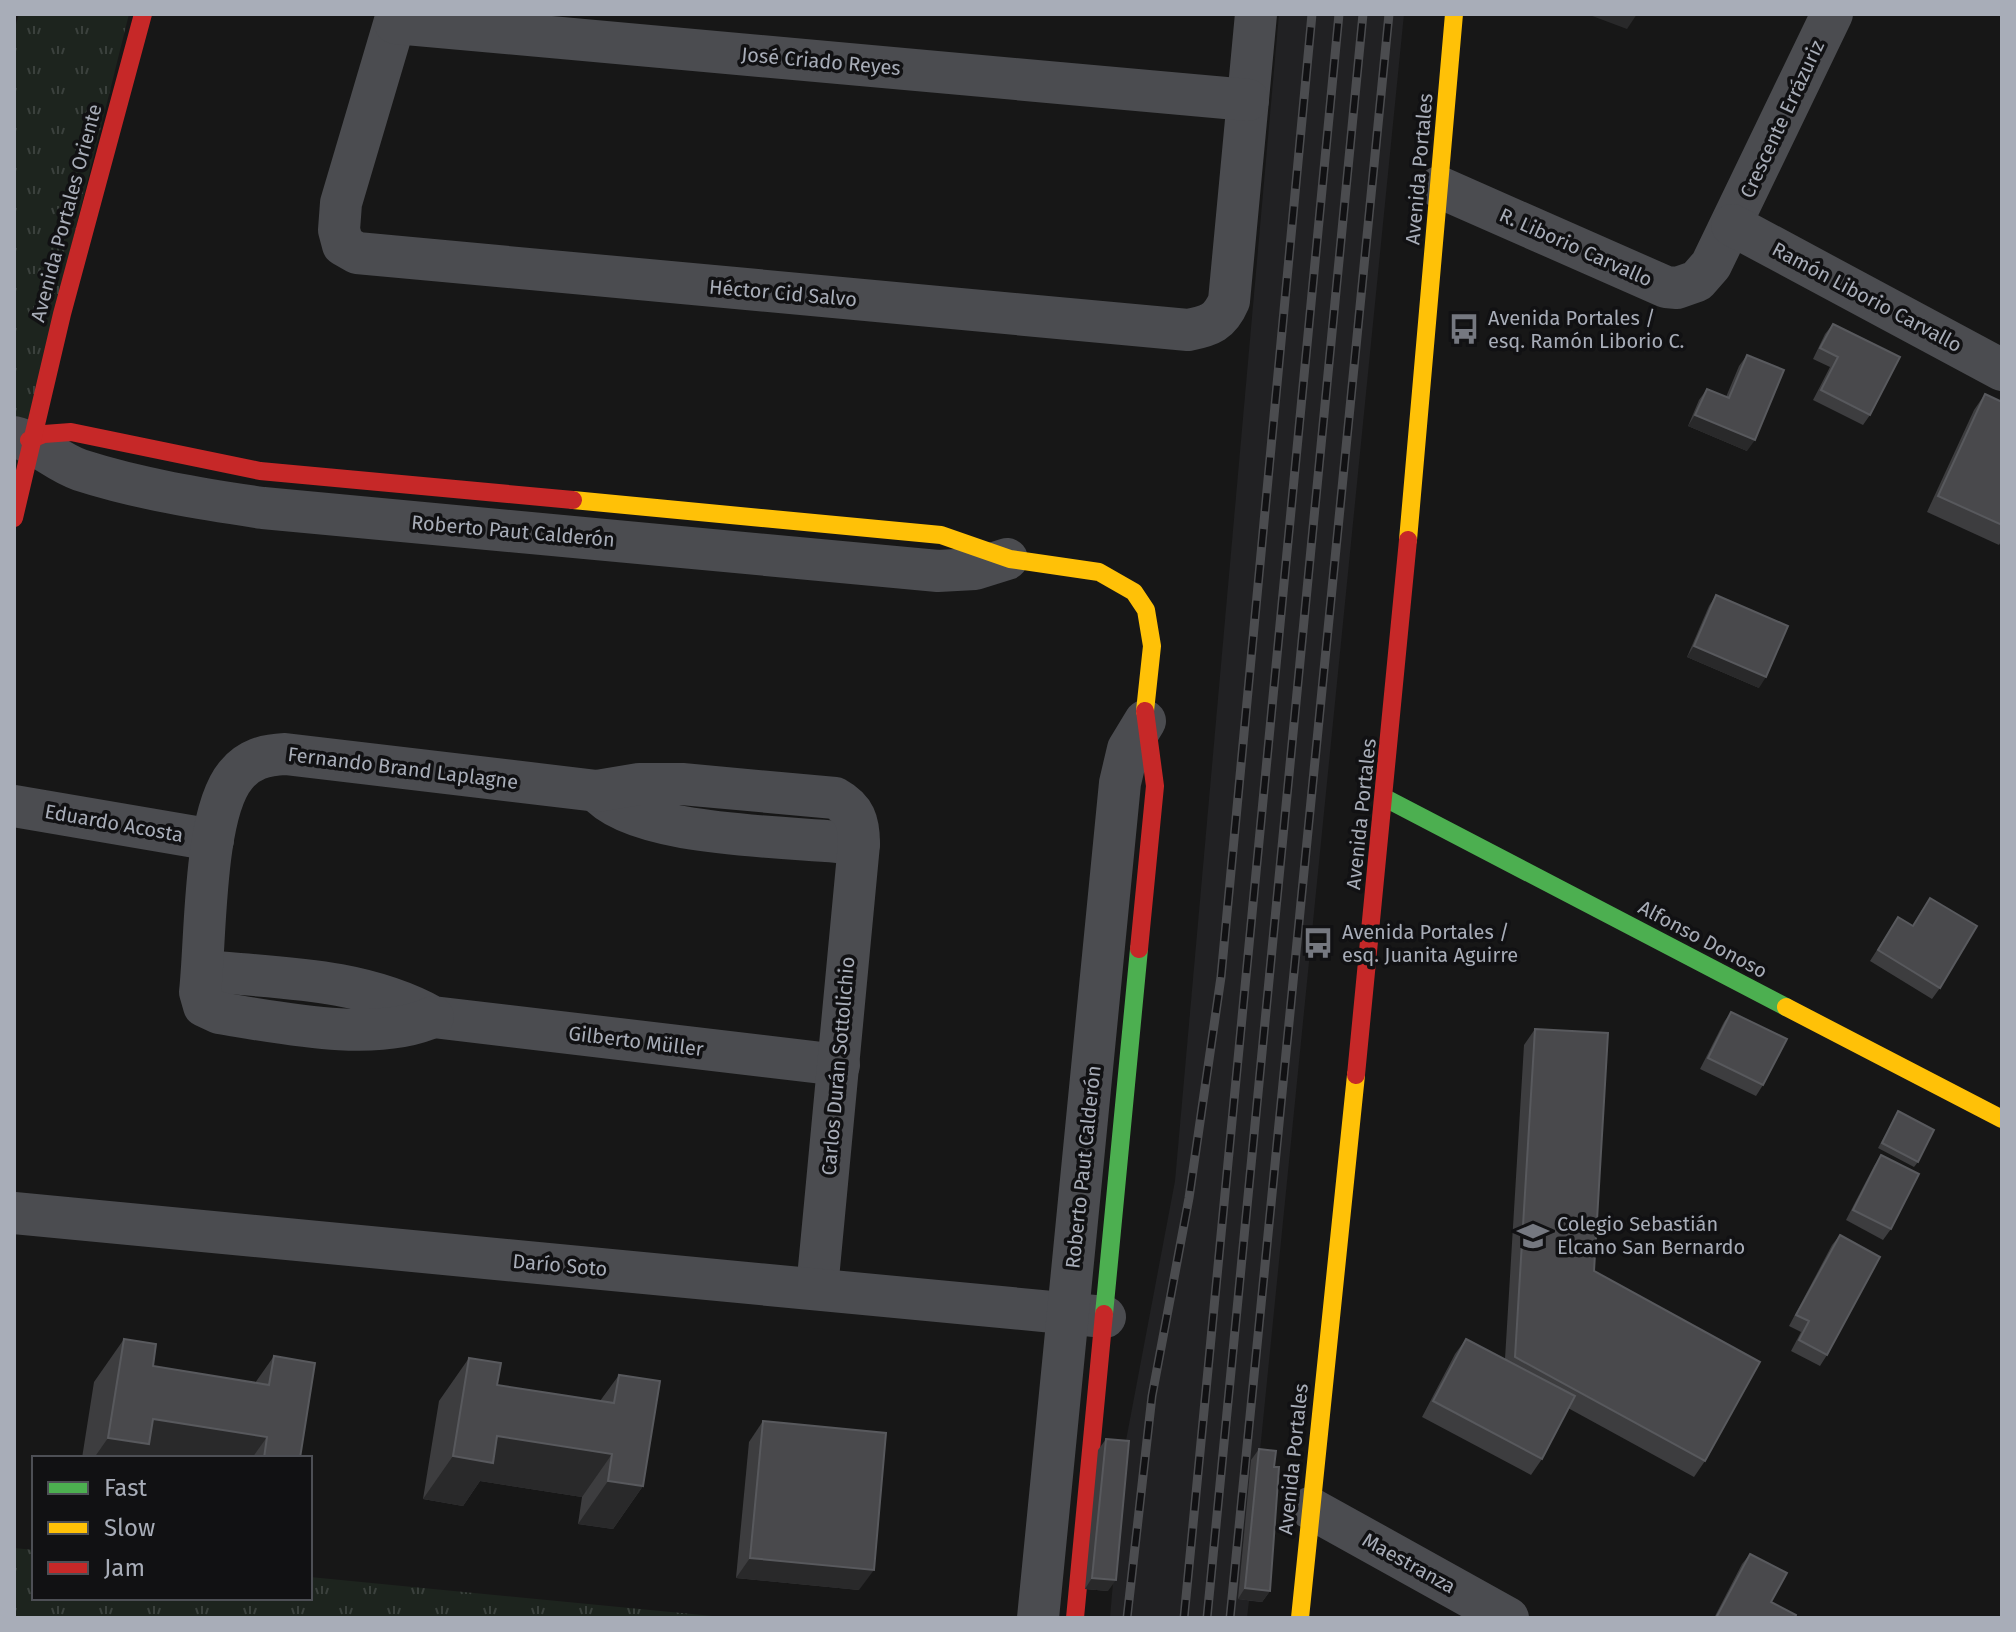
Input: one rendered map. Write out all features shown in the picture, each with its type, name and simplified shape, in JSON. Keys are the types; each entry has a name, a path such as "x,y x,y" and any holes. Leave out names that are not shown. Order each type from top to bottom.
{"street":[{"name":"Avenida Portales Oriente","path":"14,518 22,438 143,14"},
{"path":"1248,100 1256,14"},
{"name":"Avenida Portales","path":"1300,1618 1385,798 1454,14"},
{"name":"Crescente Errázuriz","path":"1732,225 1832,14"},
{"name":"José Criado Reyes","path":"396,18 1248,100"},
{"name":"Héctor Cid Salvo","path":"396,18 341,203 339,230 343,245 375,256 1188,330 1207,326 1222,317 1229,301 1248,100"},
{"name":"R. Liborio Carvallo","path":"1439,187 1666,287 1688,285 1705,274 1732,225"},
{"name":"Ramón Liborio Carvallo","path":"1732,225 2002,370"},
{"name":"Roberto Paut Calderón","path":"22,438 55,459 83,471 158,490 263,508 938,571 975,569 1007,559 1090,568 1117,579 1138,598 1152,636 1145,721 1128,749 1121,774 1087,1315 1075,1618"},
{"name":"Fernando Brand Laplagne","path":"213,840 227,789 244,767 268,755 285,754 597,791 639,784 682,784 835,798 854,814 859,844"},
{"name":"Alfonso Donoso","path":"1385,798 2002,1119"},
{"name":"Eduardo Acosta","path":"14,806 213,840"},
{"name":"Gilberto Müller","path":"213,840 200,992 204,1006 219,1013 359,1031 400,1029 433,1017 839,1065"},
{"name":"Carlos Durán Sottolichio","path":"817,1289 859,844"},
{"name":"Darío Soto","path":"14,1213 1087,1315"},
{"name":"Roberto Paut Calderón","path":"1038,1618 1087,1315"},
{"name":"Maestranza","path":"1310,1508 1508,1618"}],"shaded area":[{"path":"1279,14 1404,14 1259,1461 1262,1602 1249,1601 1247,1618 1110,1618 1124,1451 1175,1181"}],"green space":[{"path":"19,14 129,14 14,477 14,31"},
{"path":"14,1548 32,1550 32,1600 312,1600 312,1577 733,1618 14,1618"}],"building":[{"path":"1833,324 1900,357 1870,415 1821,390 1838,357 1820,348"},
{"path":"1747,355 1784,370 1755,440 1695,415 1707,389 1729,398"},
{"path":"1985,394 2002,402 2002,525 1938,496"},
{"path":"1716,595 1788,626 1766,677 1694,646"},
{"path":"1930,898 1977,926 1940,988 1878,950 1898,917 1913,926"},
{"path":"1731,1012 1787,1039 1763,1085 1708,1058"},
{"path":"1535,1029 1608,1033 1594,1271 1760,1362 1705,1461 1515,1357"},
{"path":"1898,1111 1934,1130 1918,1162 1882,1143"},
{"path":"1881,1155 1919,1174 1891,1229 1853,1210"},
{"path":"1840,1235 1880,1257 1827,1355 1799,1340 1809,1321 1796,1315"},
{"path":"124,1339 156,1344 153,1366 269,1385 274,1356 315,1363 300,1456 264,1456 267,1437 153,1419 149,1444 108,1438"},
{"path":"1466,1339 1575,1396 1542,1459 1433,1401"},
{"path":"469,1358 501,1363 497,1385 614,1403 619,1375 660,1381 643,1486 608,1481 612,1454 497,1436 493,1463 453,1456"},
{"path":"763,1421 886,1433 874,1570 750,1558"},
{"path":"1106,1439 1129,1441 1116,1580 1092,1578"},
{"path":"1259,1449 1276,1451 1274,1467 1279,1467 1270,1591 1245,1588"},
{"path":"1750,1554 1787,1573 1771,1602 1796,1615 1795,1618 1716,1618"}],"railway":[{"path":"1127,1618 1152,1396 1189,1198 1221,977 1312,14"},
{"path":"1184,1618 1339,14"},
{"path":"1207,1618 1363,14"},
{"path":"1230,1618 1389,14"}],"traffic: fast":[{"path":"1385,798 1786,1007"},
{"path":"1104,1314 1139,949"}],"traffic: slow":[{"path":"1408,540 1454,14"},
{"path":"573,500 941,535 1010,559 1099,572 1134,592 1146,610 1152,646 1145,711"},
{"path":"1786,1007 2002,1119"},
{"path":"1300,1618 1356,1075"}],"traffic: jam":[{"path":"14,518 62,314 143,14"},
{"path":"29,440 44,434 71,432 260,471 573,500"},
{"path":"1356,1075 1408,540"},
{"path":"1139,949 1155,786 1145,711"},
{"path":"1075,1618 1104,1314"}],"place":[{"name":"Avenida Portales / esq. Ramón Liborio C.","path":"1464,329"},
{"name":"Avenida Portales / esq. Juanita Aguirre","path":"1318,943"},
{"name":"Colegio Sebastián Elcano San Bernardo","path":"1533,1236"}]}
